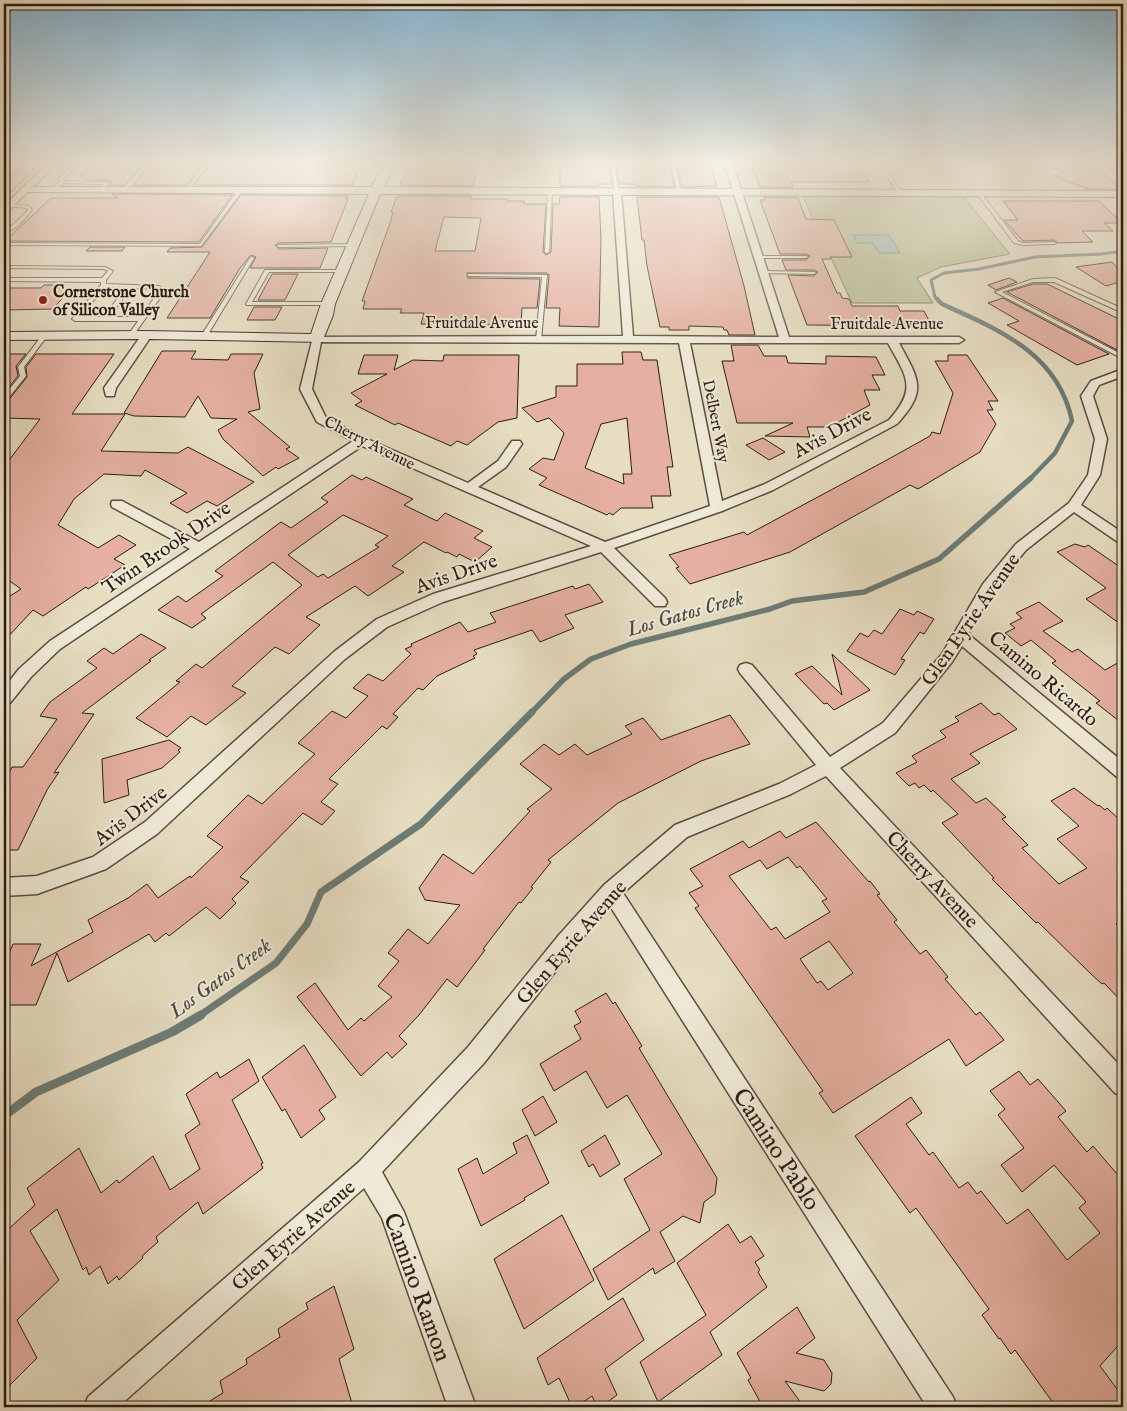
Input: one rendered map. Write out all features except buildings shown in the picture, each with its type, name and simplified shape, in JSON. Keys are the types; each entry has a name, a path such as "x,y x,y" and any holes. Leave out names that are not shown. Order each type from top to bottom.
{"street":[{"path":"317,339 328,304 361,228"},
{"path":"620,228 628,340"},
{"path":"749,228 785,340"},
{"path":"235,337 300,328 312,323 316,315 328,304"},
{"path":"110,394 110,388 147,335"},
{"name":"Fruitdale Avenue","path":"4,336 147,335 317,339 960,340"},
{"name":"Cherry Avenue","path":"317,339 306,389 321,420 362,441 468,489 604,547 660,602"},
{"name":"Delbert Way","path":"684,340 717,508"},
{"name":"Avis Drive","path":"4,887 37,884 99,863 152,828 340,655 382,623 438,598 604,547 717,508 769,487 893,422 906,409 913,396 910,375 892,340"},
{"name":"Glen Eyrie Avenue","path":"98,1407 367,1170 476,1055 566,942 611,891 681,831 785,789 829,766 889,728 947,658 988,587 1020,547 1074,506 1094,475 1101,439 1087,396 1095,383 1123,372"},
{"name":"Twin Brook Drive","path":"4,699 25,673 54,645 362,441"},
{"path":"468,489 502,464 516,444"},
{"path":"117,504 199,548"},
{"path":"1074,506 1123,539"},
{"name":"Camino Ricardo","path":"960,636 1123,772"},
{"name":"Cherry Avenue","path":"746,669 807,744 1123,1085"},
{"name":"Camino Pablo","path":"611,891 944,1407"},
{"name":"Camino Ramon","path":"367,1170 392,1212 462,1407"}],"lane":[{"path":"4,244 201,245 213,228"},
{"path":"547,252 548,228"},
{"path":"1005,228 1016,242 1023,244 1054,243"},
{"path":"279,246 354,245"},
{"path":"759,257 806,257"},
{"path":"204,336 252,258"},
{"path":"4,267 105,268 111,271 104,283 75,318 142,319"},
{"path":"328,304 249,304 267,271 343,271"},
{"path":"764,272 814,273"},
{"path":"470,275 545,276 539,339"},
{"path":"4,280 104,283 159,288 162,291 131,335"},
{"path":"1123,311 1056,280 1032,281 998,292 1123,357"},
{"path":"105,319 130,286"},
{"path":"4,400 23,376 21,368 45,335"}],"green space":[{"path":"817,228 989,228 1010,254 941,267 917,278 933,303 852,303"}],"water":[{"path":"853,235 889,235 900,253 879,253 873,243 857,243"}],"waterway":[{"name":"Los Gatos Creek","path":"1031,478 1055,453 1072,421 1065,398 1054,378 1040,361 1004,335 942,304 935,297 931,280 944,273 979,269 1035,257 1123,251"},
{"name":"Los Gatos Creek","path":"531,713 564,679 591,659 631,644 770,609 792,601 864,592 939,559 1031,478"},
{"name":"Los Gatos Creek","path":"199,1016 276,963 307,924 321,892 421,824 532,712"},
{"name":"Los Gatos Creek","path":"4,1116 36,1092 172,1032 201,1015"}],"place":[{"name":"Cornerstone Church of Silicon Valley","path":"43,300"}]}
